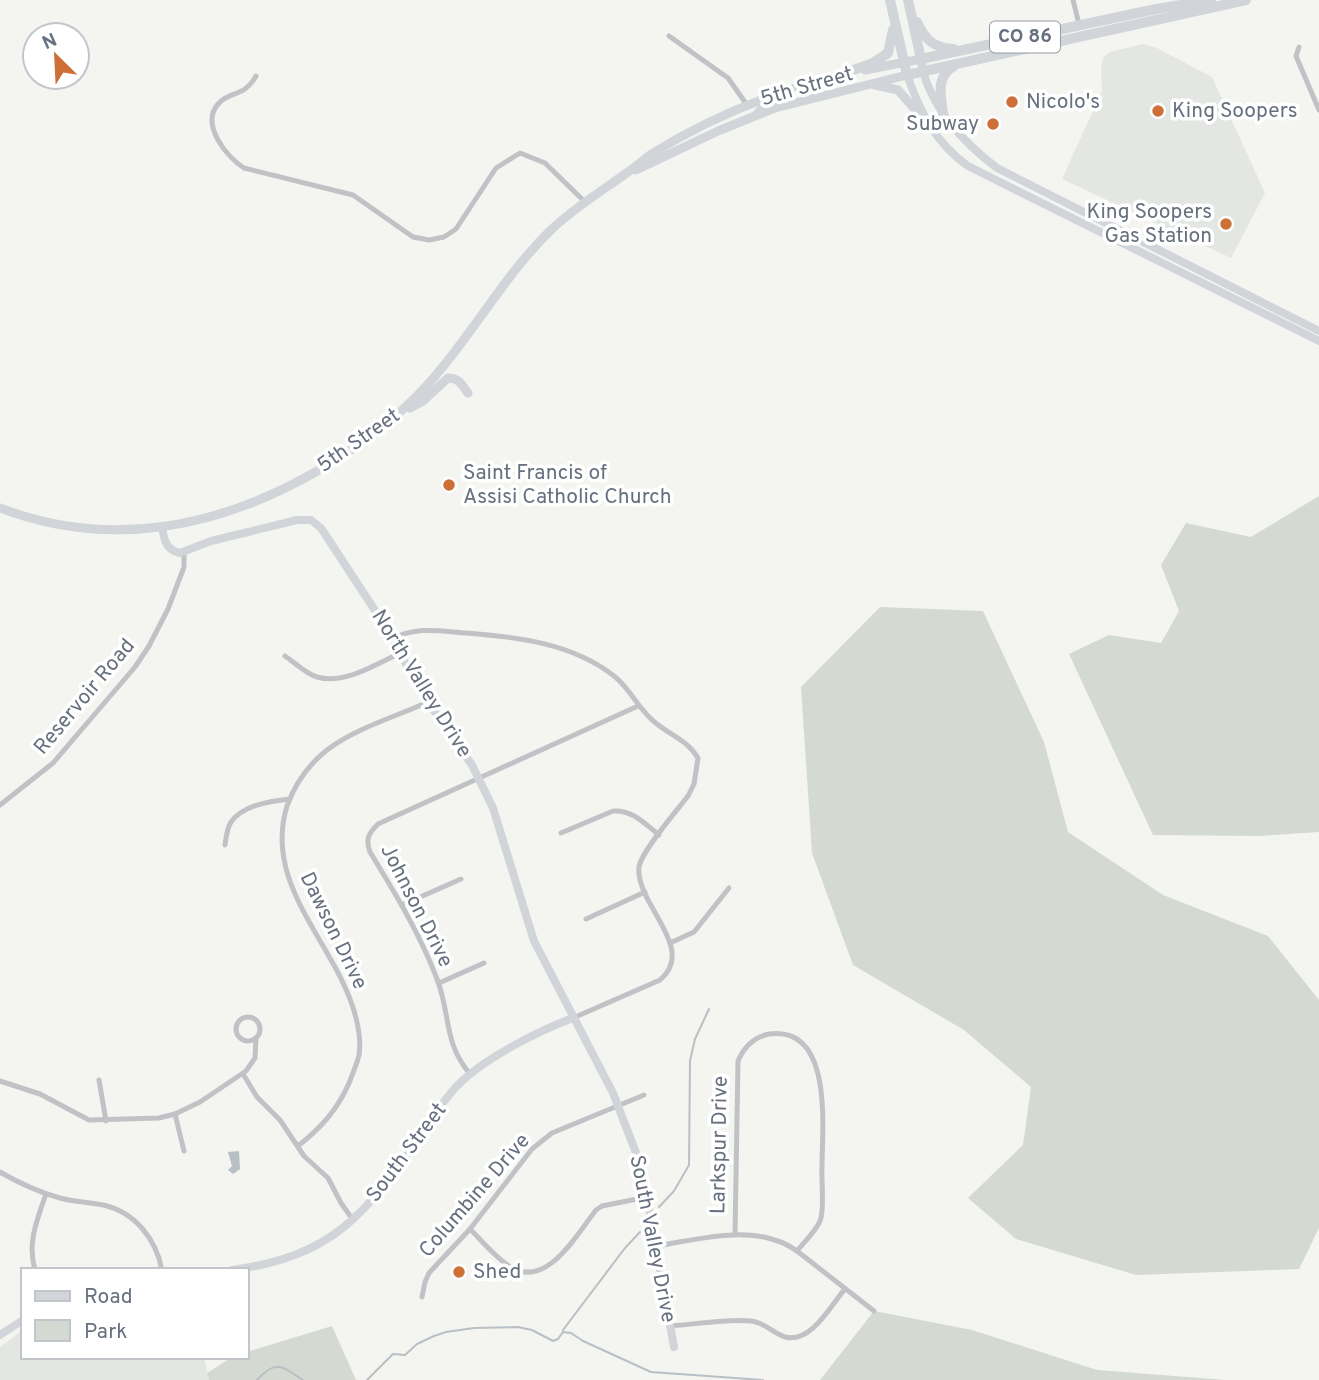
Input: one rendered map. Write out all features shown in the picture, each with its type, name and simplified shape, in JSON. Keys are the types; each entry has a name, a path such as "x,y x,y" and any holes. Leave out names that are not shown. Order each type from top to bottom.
{"highway":[{"path":"890,0 907,75"},
{"path":"908,0 920,59 971,55"},
{"name":"CO 86","path":"908,0 919,27 932,44 971,55 1246,0"},
{"name":"CO 86","path":"923,72 971,55 1079,26 1211,0"},
{"path":"834,76 873,63 888,53 892,43 893,13"},
{"path":"943,114 940,86 943,76 971,55"},
{"name":"5th Street","path":"907,75 923,72"}],"main road":[{"name":"5th Street","path":"0,508 38,521 79,529 118,530 162,527 225,513 274,495 341,457 399,414 444,365 524,259 551,230 651,154 747,105 784,90 834,76 920,59"},
{"path":"920,59 923,72"},
{"path":"757,115 759,109 769,103 850,73"},
{"name":"5th Street","path":"628,173 757,115 801,100 907,75"},
{"path":"863,84 888,86 898,90 927,123"},
{"path":"670,154 698,134 742,113 747,105"},
{"path":"399,414 423,401 448,378 460,382 468,393"}],"street":[{"path":"1073,0 1079,26"},
{"path":"669,36 728,78 747,105"},
{"path":"1299,47 1296,56 1319,110"},
{"path":"923,72 943,114 969,145 1007,174 1319,331"},
{"path":"907,75 927,123 953,155 985,176 1319,341"},
{"path":"257,76 250,87 219,102 215,108 215,134 226,153 244,168 353,195 413,237 435,240 456,229 496,168 520,153 545,163 585,202"},
{"name":"North Valley Drive","path":"184,553 211,541 298,520 311,520 321,528 392,639 428,702 479,778 498,821 520,902 534,941 573,1018"},
{"path":"162,527 169,547 177,553 184,553"},
{"name":"Reservoir Road","path":"0,805 53,762 128,677 149,646 168,609 184,567 184,553"},
{"path":"392,639 407,631 421,630 508,636 536,641 573,653 615,676 656,724 686,742 698,758 694,784 688,796 639,864 639,878 670,943 673,965 670,972 660,980 573,1018"},
{"path":"285,656 317,677 339,678 400,653"},
{"name":"Dawson Drive","path":"298,1146 321,1127 337,1108 356,1067 360,1044 345,985 313,931 286,871 282,833 290,799 302,776 327,750 428,702"},
{"name":"Johnson Drive","path":"470,1074 449,1040 439,983 426,951 366,843 370,833 377,824 638,706"},
{"path":"225,845 230,824 239,815 257,806 290,799"},
{"path":"561,834 613,811 622,810 633,814 659,835"},
{"path":"402,905 461,879"},
{"path":"670,943 694,932 729,888"},
{"path":"586,919 645,892"},
{"path":"439,983 484,963"},
{"path":"0,1081 40,1094 84,1119 152,1119 175,1114 243,1074 255,1058 256,1038 260,1029 257,1022 250,1017 239,1020 236,1028 239,1037 246,1041 256,1038"},
{"name":"South Street","path":"243,1268 275,1262 302,1253 327,1240 353,1220 381,1191 447,1099 470,1074 495,1057 573,1018"},
{"name":"South Valley Drive","path":"573,1018 618,1104 638,1158 674,1347"},
{"name":"Larkspur Drive","path":"735,1234 737,1061 743,1049 756,1038 783,1035 798,1041 808,1052 816,1066 823,1093 821,1220 797,1251"},
{"path":"243,1074 257,1097 280,1120 307,1159 328,1178 353,1220"},
{"path":"99,1080 106,1121"},
{"name":"Columbine Drive","path":"422,1297 429,1273 470,1229 532,1149 552,1133 645,1095"},
{"path":"175,1114 184,1151"},
{"path":"0,1171 46,1194 108,1206 124,1213 143,1228 156,1251 161,1268"},
{"path":"35,1268 31,1256 32,1235 46,1194"},
{"path":"470,1229 510,1267 534,1271 547,1268 558,1259 602,1206 647,1197"},
{"path":"656,1246 735,1234 771,1237 786,1243 874,1311"},
{"path":"669,1326 751,1321 761,1323 784,1337 795,1338 814,1327 845,1289"},
{"path":"0,1335 21,1321"}],"shaded area":[{"path":"1143,44 1157,48 1212,77 1265,193 1231,258 1062,179 1102,91 1103,58 1110,52"},
{"path":"239,1151 240,1169 233,1174 228,1170 232,1166 228,1152"},
{"path":"21,1331 21,1359 204,1359 209,1380 0,1380 0,1347"}],"green space":[{"path":"1319,496 1319,832 1259,836 1153,835 1069,654 1109,635 1161,643 1179,611 1161,565 1186,523 1251,537"},
{"path":"880,607 983,611 1044,742 1068,832 1163,895 1268,936 1319,1000 1319,1228 1299,1269 1136,1275 1016,1239 968,1198 1023,1145 1031,1087 964,1030 853,965 812,853 801,687"},
{"path":"874,1311 972,1330 1097,1370 1226,1380 820,1380"},
{"path":"332,1326 356,1380 209,1380 207,1373 229,1359 248,1359 248,1352"}],"waterway":[{"path":"659,1207 674,1191 689,1165 690,1061 695,1039 709,1009"},
{"path":"563,1330 640,1232"},
{"path":"367,1380 393,1354 405,1355 417,1344 434,1336 474,1328 518,1327 532,1330 553,1341 563,1332 571,1333 651,1372 763,1380"},
{"path":"257,1380 275,1367 290,1371 303,1380"}],"place":[{"name":"Nicolo's","path":"1012,102"},
{"name":"King Soopers","path":"1158,111"},
{"name":"Subway","path":"993,124"},
{"name":"King Soopers Gas Station","path":"1226,224"},
{"name":"Saint Francis of Assisi Catholic Church","path":"449,485"},
{"name":"Shed","path":"459,1272"}]}
